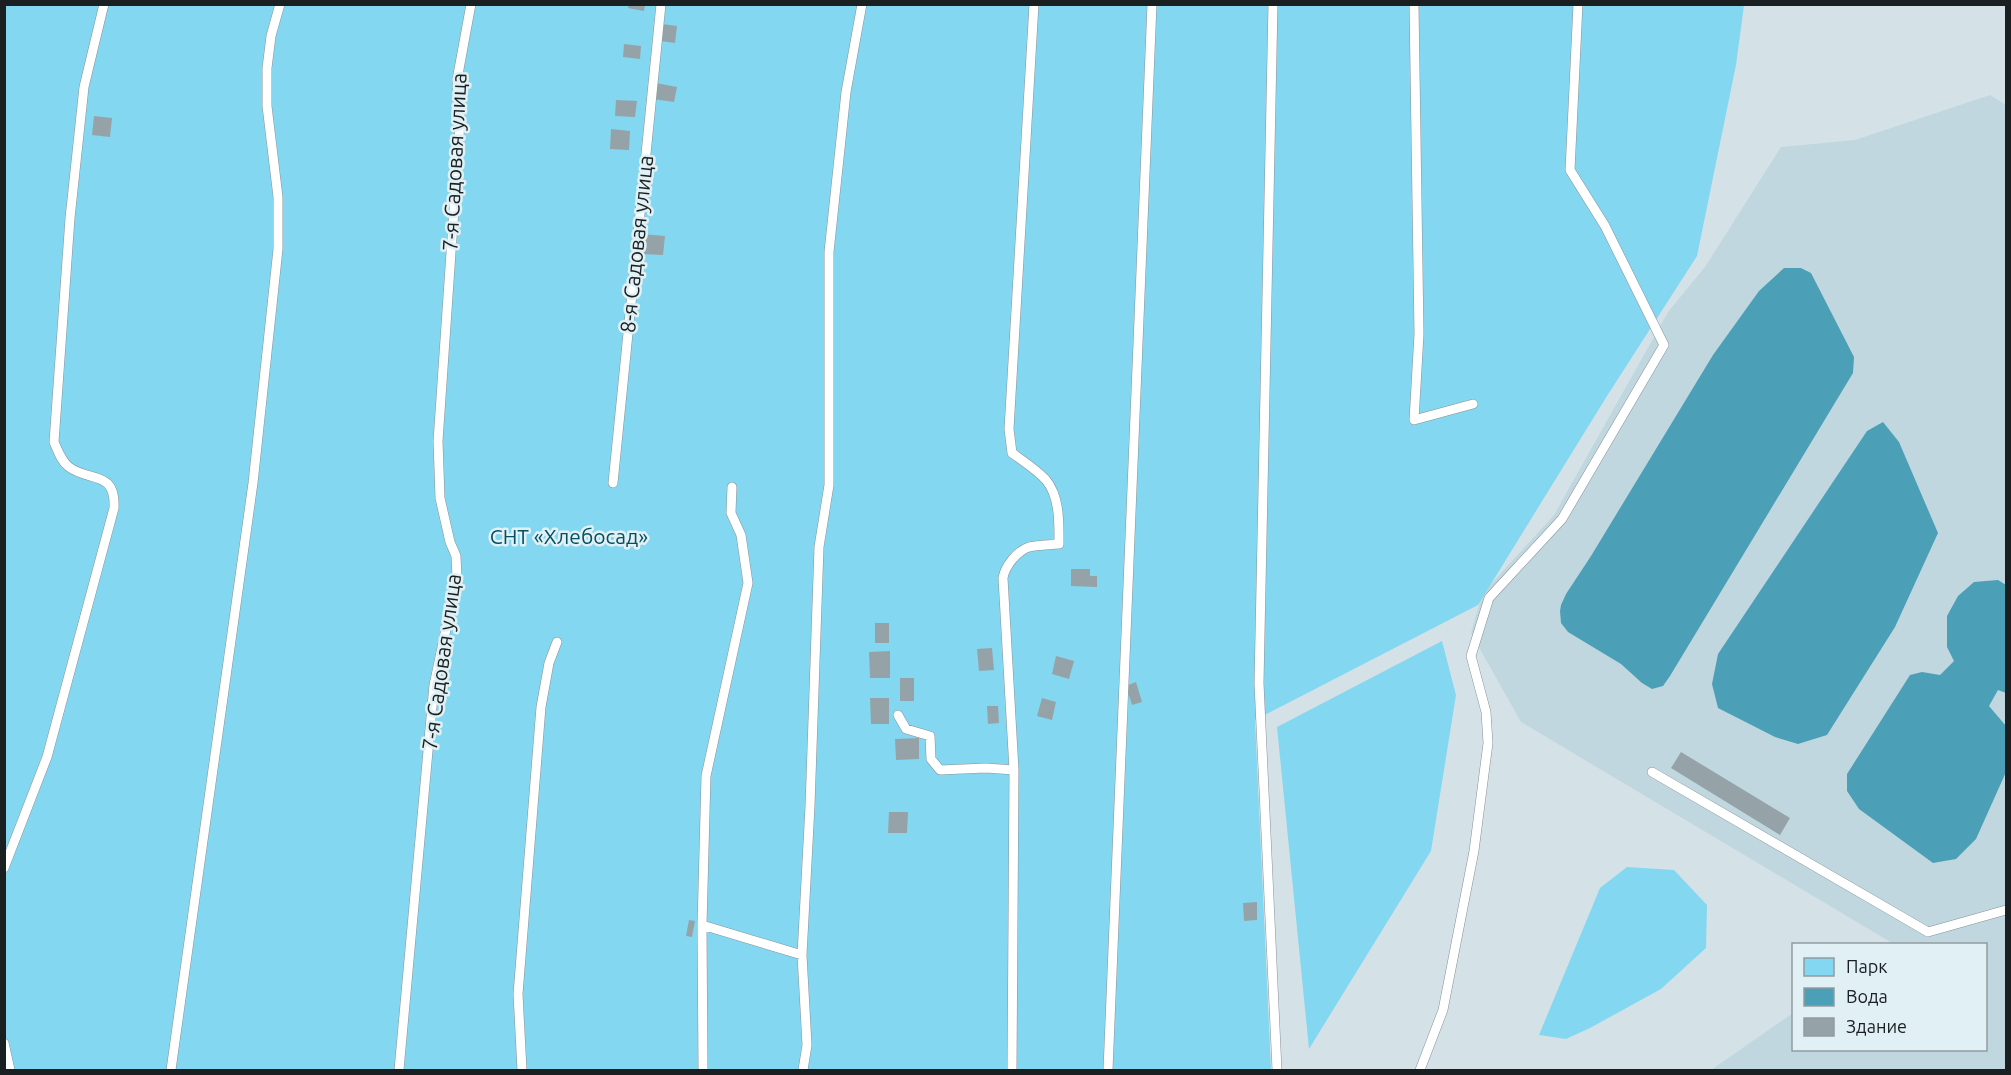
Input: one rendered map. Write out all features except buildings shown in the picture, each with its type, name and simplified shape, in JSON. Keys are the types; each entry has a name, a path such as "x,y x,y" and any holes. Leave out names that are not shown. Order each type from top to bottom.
{"lane":[{"path":"4,868 47,757 114,507 114,497 110,487 102,478 72,469 63,462 54,442 70,218 84,87 104,4"},
{"path":"171,1071 254,483 278,249 278,197 267,106 267,68 271,36 280,4"},
{"name":"7-я Садовая улица","path":"399,1071 435,685 457,578 456,556 450,542 440,498 438,441 460,122 457,80 471,4"},
{"name":"8-я Садовая улица","path":"614,483 661,4"},
{"path":"803,1071 807,1045 802,955 819,547 828,485 828,252 846,92 862,4"},
{"path":"1012,1071 1014,770 1004,572 1014,558 1028,548 1059,544 1059,513 1052,490 1046,480 1012,453 1009,429 1034,4"},
{"path":"1108,1071 1152,4"},
{"path":"1273,4 1259,683 1277,1071"},
{"path":"1414,4 1419,334 1414,420 1473,404"},
{"path":"1420,1071 1443,1010 1474,851 1488,744 1486,712 1471,656 1489,598 1562,519 1664,345 1605,226 1570,170 1578,4"},
{"path":"704,1071 702,925 706,776 748,583 741,535 731,513 732,487"},
{"path":"522,1071 518,994 541,707 549,663 557,642"},
{"path":"898,715 906,729 930,736 931,759 940,770 986,768 1014,770"},
{"path":"1652,772 1928,932 2007,910"},
{"path":"702,925 802,955"},
{"path":"4,1043 10,1071"}],"shaded area":[{"path":"1990,95 2006,105 2006,1070 1711,1070 1792,1014 1792,1051 1987,1051 1987,943 1892,943 1521,722 1471,633 1482,594 1554,515 1668,312 1705,267 1781,147 1855,140"}],"green space":[{"name":"СНТ «Хлебосад»","path":"5,5 1744,5 1736,65 1697,256 1607,396 1478,605 1255,720 1271,1070 5,1070"},
{"path":"1442,641 1456,695 1431,851 1309,1049 1277,727"},
{"path":"1627,867 1674,870 1707,905 1706,948 1661,989 1590,1028 1566,1039 1539,1035 1600,888"}],"water":[{"path":"1784,268 1801,268 1811,273 1854,357 1853,373 1670,676 1663,686 1652,689 1621,664 1568,632 1561,623 1561,605 1713,355 1759,291"},
{"path":"1883,422 1899,442 1938,533 1895,627 1827,735 1798,744 1775,737 1718,708 1712,684 1718,654 1867,431"},
{"path":"1998,580 2006,585 2006,693 1998,690 1989,706 2006,726 2006,772 1976,839 1956,859 1933,863 1859,809 1847,791 1847,774 1910,675 1922,672 1940,675 1954,661 1947,647 1947,616 1958,596 1974,582"}]}
